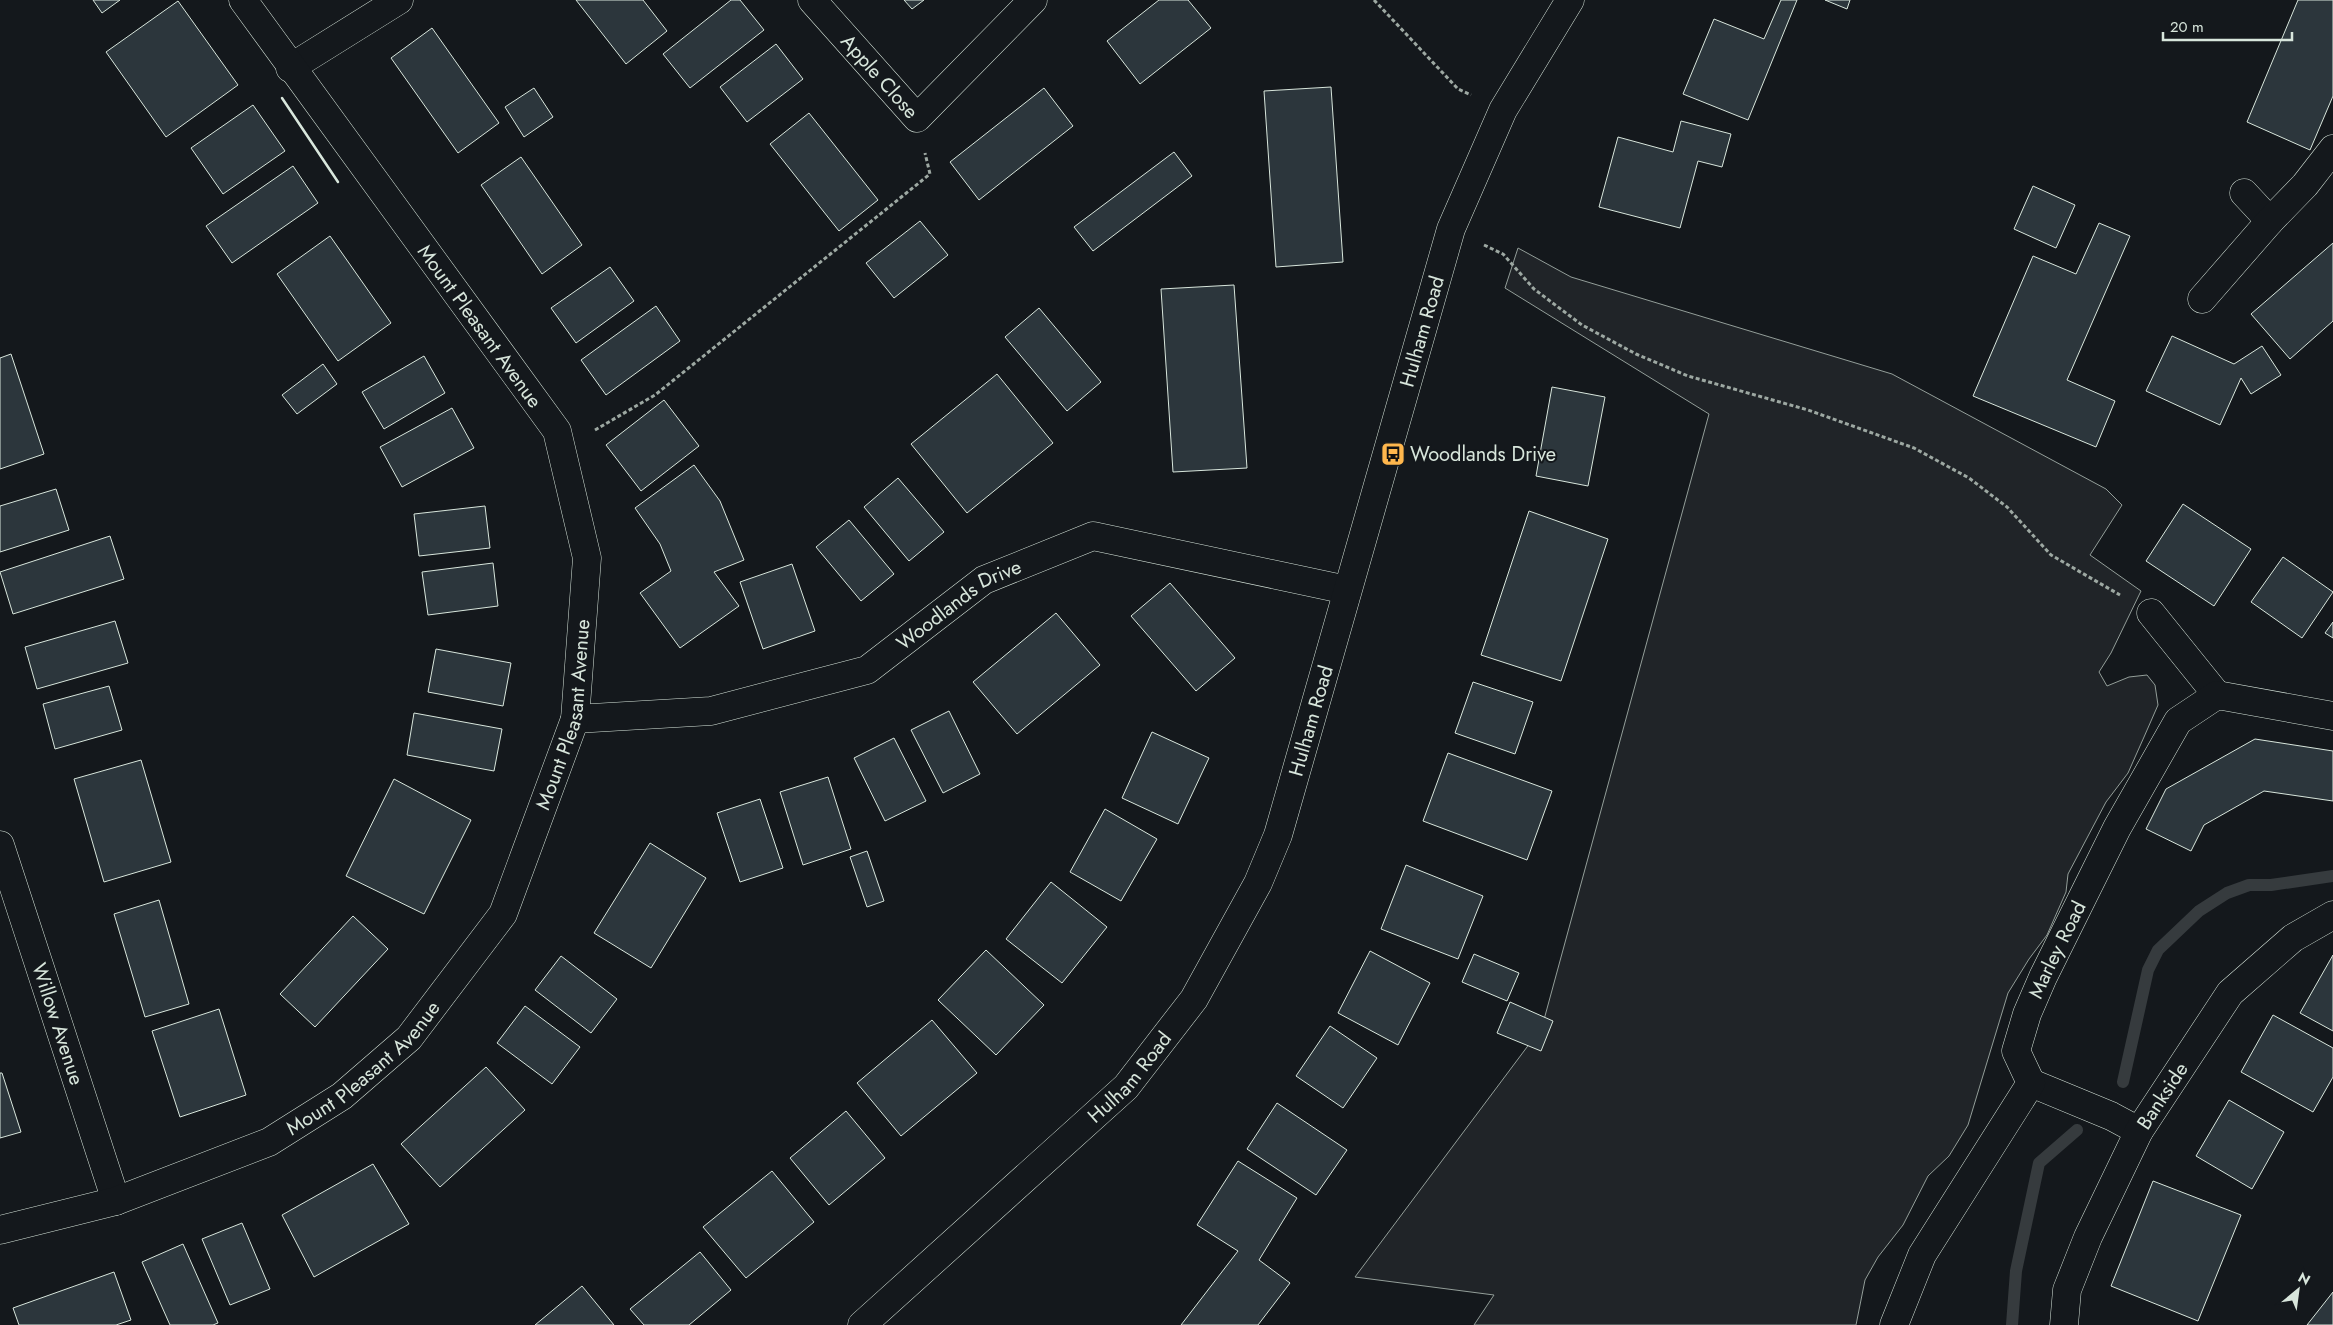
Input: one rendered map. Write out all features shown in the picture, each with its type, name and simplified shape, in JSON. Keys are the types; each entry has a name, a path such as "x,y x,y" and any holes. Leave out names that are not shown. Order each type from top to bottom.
{"street":[{"name":"Mount Pleasant Avenue","path":"0,1230 116,1201 269,1142 342,1096 410,1038 503,914 575,719 587,558 557,431 242,0"},
{"path":"290,68 399,0"},
{"name":"Apple Close","path":"812,0 917,118 1033,0"},
{"name":"Hulham Road","path":"862,1325 1126,1087 1194,999 1258,883 1278,835 1451,229 1503,110 1570,0"},
{"path":"2202,299 2270,221 2305,185 2333,149"},
{"path":"2244,193 2270,221"},
{"name":"Woodlands Drive","path":"575,719 711,711 868,670 984,580 1093,536 1347,590"},
{"path":"2151,613 2217,695 2333,716"},
{"name":"Marley Road","path":"2031,1083 2016,1051 2027,1014 2043,978 2117,828 2178,721 2217,695"},
{"name":"Willow Avenue","path":"0,845 116,1201"},
{"name":"Bankside","path":"2064,1325 2067,1290 2088,1237 2139,1131 2230,993 2293,938 2333,915"},
{"path":"1894,1325 1922,1255 2031,1083 2111,1116 2139,1131"}],"path":[{"path":"1374,0 1458,90 1503,110"},
{"path":"561,449 656,395 930,174 917,118"},
{"path":"1451,229 1503,254 1534,289 1582,325 1636,354 1688,376 1808,410 1914,448 1969,478 2007,507 2051,555 2151,613"}],"shaded area":[{"path":"1518,248 1571,277 1892,374 2106,489 2122,505 2090,555 2141,591 2111,653 2099,672 2107,686 2129,677 2147,675 2155,685 2158,705 2128,773 2106,802 2068,874 2066,892 2047,935 2029,959 2008,993 1968,1125 1949,1156 1928,1176 1903,1225 1878,1257 1865,1280 1856,1325 1474,1325 1494,1295 1355,1277 1542,1027 1709,414 1505,288"}],"building":[{"path":"93,0 120,0 102,13"},
{"path":"576,0 643,0 667,31 626,64"},
{"path":"731,0 740,0 764,30 690,88 663,54"},
{"path":"904,0 924,0 912,9"},
{"path":"1159,0 1188,0 1211,28 1140,84 1107,41"},
{"path":"1781,0 1797,0 1748,120 1683,94 1714,19 1764,39"},
{"path":"1825,0 1850,0 1847,9"},
{"path":"2298,0 2333,0 2333,96 2310,150 2247,122"},
{"path":"178,1 238,85 166,137 106,52"},
{"path":"432,28 499,123 458,153 391,58"},
{"path":"776,44 803,79 747,122 720,87"},
{"path":"1331,87 1343,262 1276,267 1264,91"},
{"path":"534,88 553,117 524,137 505,107"},
{"path":"1044,88 1073,126 979,200 950,162"},
{"path":"253,105 285,151 223,194 191,148"},
{"path":"809,113 878,200 839,231 770,144"},
{"path":"1681,121 1731,134 1722,167 1698,161 1680,228 1599,207 1618,137 1673,152"},
{"path":"1174,152 1192,176 1093,251 1074,227"},
{"path":"521,157 582,245 542,274 481,185"},
{"path":"293,166 318,203 232,263 206,226"},
{"path":"2033,186 2075,205 2056,248 2014,229"},
{"path":"920,221 948,255 894,298 866,263"},
{"path":"2099,223 2130,236 2067,380 2115,401 2096,447 1973,396 2033,256 2076,274"},
{"path":"330,236 391,323 338,361 277,274"},
{"path":"2333,243 2333,321 2290,359 2251,314"},
{"path":"610,267 634,301 576,343 551,308"},
{"path":"1234,285 1247,468 1173,472 1161,289"},
{"path":"656,306 680,341 606,395 581,360"},
{"path":"1039,308 1101,382 1067,411 1005,337"},
{"path":"2172,336 2234,364 2262,346 2281,375 2251,394 2241,378 2220,425 2146,391"},
{"path":"11,354 44,454 0,469 0,358"},
{"path":"424,356 445,393 384,429 362,392"},
{"path":"323,364 337,384 297,414 282,395"},
{"path":"997,374 1053,443 967,513 911,444"},
{"path":"1552,387 1605,397 1588,486 1536,476"},
{"path":"664,400 699,446 641,491 606,445"},
{"path":"452,408 474,448 402,487 380,447"},
{"path":"694,465 720,501 744,560 714,572 739,606 680,648 640,593 671,571 660,544 635,508"},
{"path":"898,478 944,532 909,561 864,507"},
{"path":"56,489 69,530 0,552 0,506"},
{"path":"2183,504 2251,549 2214,606 2146,561"},
{"path":"485,506 490,548 419,556 414,514"},
{"path":"1529,511 1608,539 1561,681 1481,655"},
{"path":"849,520 894,574 861,601 816,547"},
{"path":"110,536 124,579 13,614 0,572"},
{"path":"2283,557 2333,592 2302,638 2251,602"},
{"path":"493,563 498,606 428,615 422,572"},
{"path":"792,564 815,631 763,649 740,582"},
{"path":"1170,583 1235,658 1196,691 1131,616"},
{"path":"1056,613 1100,665 1017,734 973,682"},
{"path":"115,621 128,663 37,689 25,647"},
{"path":"2333,622 2333,638 2325,633"},
{"path":"436,649 511,663 503,706 428,692"},
{"path":"1473,682 1533,702 1515,754 1455,733"},
{"path":"109,686 122,730 55,749 43,704"},
{"path":"949,711 980,774 943,793 911,730"},
{"path":"414,713 502,729 494,771 407,755"},
{"path":"1152,732 1209,758 1178,824 1122,798"},
{"path":"894,738 926,801 885,821 854,758"},
{"path":"2255,739 2333,751 2333,801 2264,791 2204,825 2191,851 2146,829 2166,789"},
{"path":"1448,753 1552,791 1527,860 1423,821"},
{"path":"141,760 171,862 104,882 74,779"},
{"path":"828,777 851,849 803,865 780,792"},
{"path":"394,779 471,820 424,914 346,876"},
{"path":"760,799 783,868 740,882 717,813"},
{"path":"1105,809 1157,839 1121,901 1070,872"},
{"path":"650,843 706,878 651,968 594,933"},
{"path":"867,851 884,901 867,907 850,857"},
{"path":"1406,865 1483,896 1458,959 1381,929"},
{"path":"1051,882 1107,927 1062,983 1006,939"},
{"path":"159,900 189,1004 145,1017 114,914"},
{"path":"353,916 388,949 315,1027 280,994"},
{"path":"986,950 1044,1005 996,1055 938,1000"},
{"path":"1370,951 1430,983 1398,1045 1338,1013"},
{"path":"1474,954 1519,973 1507,1001 1462,982"},
{"path":"2333,955 2333,1031 2300,1013"},
{"path":"561,956 617,999 591,1033 535,990"},
{"path":"1510,1002 1553,1021 1541,1051 1497,1033"},
{"path":"525,1006 580,1047 552,1084 497,1043"},
{"path":"219,1009 246,1095 180,1117 152,1031"},
{"path":"2273,1015 2333,1048 2333,1077 2313,1112 2241,1072"},
{"path":"932,1020 977,1073 901,1136 857,1083"},
{"path":"1330,1026 1377,1058 1343,1108 1296,1076"},
{"path":"486,1067 525,1110 440,1187 401,1144"},
{"path":"0,1073 2,1073 21,1132 0,1138"},
{"path":"2229,1100 2284,1132 2252,1189 2196,1156"},
{"path":"1277,1103 1347,1150 1316,1195 1247,1149"},
{"path":"846,1111 885,1158 829,1205 790,1158"},
{"path":"1238,1161 1297,1198 1259,1260 1290,1283 1258,1325 1181,1325 1238,1251 1197,1225"},
{"path":"373,1164 409,1224 314,1277 282,1215"},
{"path":"772,1171 814,1222 746,1278 703,1227"},
{"path":"2153,1181 2241,1215 2198,1321 2111,1286"},
{"path":"242,1223 270,1289 230,1305 202,1239"},
{"path":"183,1244 218,1323 213,1325 170,1325 142,1262"},
{"path":"700,1252 731,1290 689,1325 644,1325 630,1309"},
{"path":"114,1272 131,1320 116,1325 19,1325 13,1308"},
{"path":"582,1286 614,1325 535,1325"},
{"path":"2333,1292 2333,1325 2307,1325"}],"waterway":[{"path":"2123,1082 2148,970 2158,950 2199,911 2227,893 2249,885 2271,885 2333,876"},
{"path":"2012,1325 2016,1271 2039,1163 2077,1130"}],"wall":[{"path":"282,98 338,182"}],"place":[{"name":"Woodlands Drive","path":"1393,454"}]}
